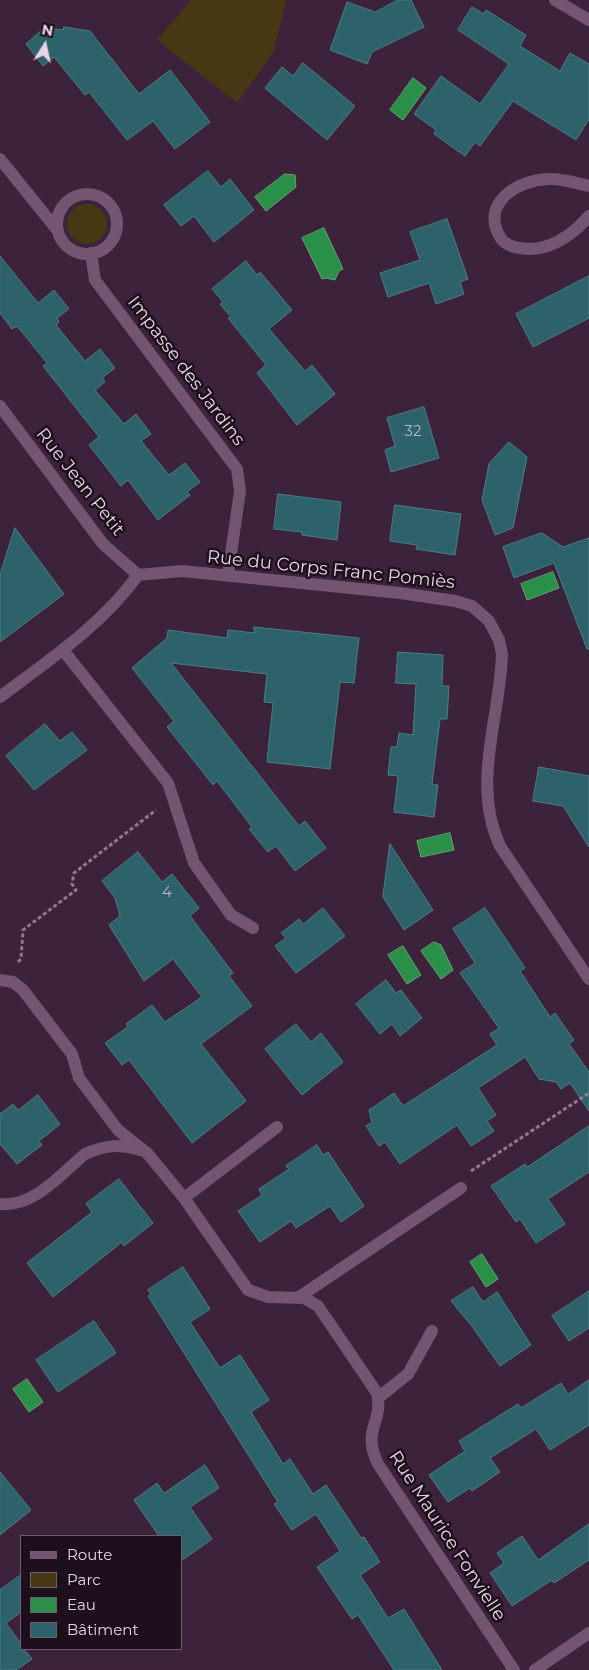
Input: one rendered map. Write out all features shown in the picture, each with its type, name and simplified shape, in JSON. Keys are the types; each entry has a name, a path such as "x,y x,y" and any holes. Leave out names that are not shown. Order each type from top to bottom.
{"street":[{"path":"555,0 589,20"},
{"path":"0,159 58,231 64,243 74,250 85,254 106,246 114,238 117,226 116,214 110,204 101,197 84,195 68,201 60,210 57,221 58,231"},
{"path":"589,186 549,178 514,188 506,192 498,204 495,222 500,237 505,242 518,248 539,249 565,238 589,216"},
{"name":"Impasse des Jardins","path":"91,253 95,280 237,469 240,491 228,575"},
{"name":"Rue Jean Petit","path":"0,406 103,544 138,575"},
{"name":"Rue du Corps Franc Pomiès","path":"138,575 182,571 455,601 472,606 489,621 499,640 502,654 487,773 486,800 490,823 500,846 589,979"},
{"path":"0,697 63,650 120,601 138,575"},
{"path":"63,650 168,783 194,863 231,915 254,928"},
{"path":"3,980 23,990 72,1054 79,1078 118,1130 153,1159 184,1198 248,1290 268,1298 299,1297 309,1300 318,1306 374,1388 378,1398 408,1374 432,1331"},
{"path":"184,1198 277,1127"},
{"path":"0,1204 14,1205 28,1200 85,1154 96,1149 112,1146 143,1150"},
{"path":"299,1297 461,1188"},
{"name":"Rue Maurice Fonvielle","path":"378,1398 377,1414 370,1438 378,1464 514,1670"},
{"path":"535,1670 589,1634"}],"path":[{"path":"3,980 21,959 23,930 76,890 72,884 74,873 172,797"},
{"path":"461,1188 466,1174 589,1092"}],"green space":[{"path":"191,0 286,0 273,53 237,103 157,40"},
{"path":"91,204 98,207 104,213 107,224 106,232 98,241 91,244 83,244 76,241 68,232 67,220 70,213 79,205"}],"water":[{"path":"413,78 426,88 403,120 390,110"},
{"path":"285,174 295,175 296,187 266,211 255,197"},
{"path":"324,228 343,269 339,271 335,280 322,279 302,238"},
{"path":"553,572 559,588 527,600 521,584"},
{"path":"450,833 454,850 421,857 417,841"},
{"path":"434,942 441,945 453,970 441,979 421,951"},
{"path":"403,946 421,975 407,984 388,955"},
{"path":"482,1254 498,1279 486,1287 470,1262"},
{"path":"27,1379 43,1402 29,1412 13,1389"}],"building":[{"path":"398,0 411,0 424,27 372,52 367,64 330,50 347,2 375,12"},
{"path":"472,7 484,14 486,10 526,35 520,46 560,71 570,53 589,64 589,119 576,140 513,101 480,146 475,142 465,156 434,134 436,130 414,114 441,76 480,104 509,64 458,30"},
{"path":"64,27 90,31 139,94 170,70 210,122 175,149 153,121 127,140 89,92 85,95 54,57 43,66 26,44 44,28 63,30"},
{"path":"303,63 355,106 327,140 265,88 282,67 293,76"},
{"path":"208,171 221,187 230,179 254,210 214,242 194,216 181,226 164,205"},
{"path":"447,219 468,279 460,282 464,294 436,304 429,283 388,297 380,273 420,260 410,232"},
{"path":"0,256 38,303 54,290 69,309 57,318 59,322 56,325 85,361 100,349 115,368 102,378 105,382 95,390 124,424 136,414 151,434 141,441 169,475 185,463 200,482 187,492 190,495 158,520 128,480 121,486 89,445 99,437 43,366 47,363 17,326 12,329 0,313"},
{"path":"246,261 257,275 260,272 292,310 269,329 305,371 312,365 335,394 297,425 257,373 266,365 228,318 231,317 220,304 223,302 212,289"},
{"path":"589,276 589,318 533,347 516,314"},
{"path":"424,407 439,458 391,472 385,450 395,446 387,418"},
{"path":"509,442 527,457 513,528 495,535 482,500 489,464"},
{"path":"278,494 341,502 337,540 302,535 302,532 274,529"},
{"path":"395,505 461,514 455,555 416,549 417,545 390,541"},
{"path":"15,528 64,594 0,642 0,575"},
{"path":"542,533 563,547 589,538 589,649 587,649 554,563 514,578 503,547"},
{"path":"254,627 359,638 354,683 340,682 330,769 267,762 273,703 264,702 267,674 171,663 299,826 305,821 326,848 295,871 276,846 268,852 249,829 252,827 217,781 213,785 167,727 174,721 132,668 167,638 168,630 227,638 228,630 254,633"},
{"path":"398,652 443,655 442,686 449,686 447,719 440,719 432,784 438,785 434,817 394,812 398,776 388,775 391,747 397,747 399,733 413,735 416,684 396,683"},
{"path":"45,724 60,741 72,732 87,750 34,790 6,756"},
{"path":"539,767 589,776 589,847 563,806 533,801"},
{"path":"390,844 433,910 404,930 383,897"},
{"path":"138,852 162,882 172,874 199,908 190,916 233,973 229,976 252,1006 201,1044 246,1101 192,1143 129,1060 122,1065 105,1043 128,1027 126,1024 152,1005 165,1022 202,997 173,959 144,981 109,925 120,916 115,898 102,881"},
{"path":"323,908 345,936 296,973 275,946 286,938 281,933 299,919 303,924"},
{"path":"485,908 525,968 520,971 550,1017 555,1013 574,1040 569,1044 589,1072 589,1111 570,1083 561,1089 556,1082 539,1079 525,1057 478,1088 496,1115 487,1121 494,1131 471,1146 457,1125 400,1164 385,1142 379,1146 366,1126 372,1122 369,1110 394,1093 403,1106 497,1045 490,1034 499,1028 460,973 475,963 453,929"},
{"path":"386,980 396,993 401,990 422,1018 400,1036 392,1024 380,1034 356,1004"},
{"path":"296,1024 311,1042 321,1033 343,1062 302,1095 265,1049"},
{"path":"38,1095 60,1124 39,1141 42,1145 17,1164 0,1144 0,1114 13,1104 18,1110"},
{"path":"589,1126 589,1172 548,1199 565,1224 536,1243 520,1219 516,1222 491,1186 525,1164 527,1167"},
{"path":"317,1145 323,1155 328,1152 364,1206 341,1222 330,1206 296,1228 291,1221 260,1242 238,1211 262,1195 259,1189 289,1169 286,1166"},
{"path":"119,1179 153,1223 124,1246 122,1242 53,1297 27,1263 92,1212 86,1204"},
{"path":"183,1267 210,1309 190,1322 220,1368 240,1355 269,1400 251,1412 283,1464 290,1459 313,1494 326,1485 361,1538 364,1537 380,1562 360,1575 388,1618 404,1609 442,1670 394,1670 358,1615 352,1619 317,1567 340,1551 316,1514 292,1530 274,1504 278,1502 148,1296 151,1294 148,1290"},
{"path":"473,1287 483,1302 497,1292 531,1345 500,1366 471,1325 451,1301"},
{"path":"589,1291 589,1328 569,1341 552,1316"},
{"path":"94,1321 116,1353 58,1392 36,1360"},
{"path":"589,1380 589,1425 550,1450 536,1429 490,1458 500,1472 472,1491 470,1488 448,1502 429,1475 465,1451 459,1441 518,1404 521,1408 561,1383 568,1394"},
{"path":"205,1465 219,1488 190,1507 212,1539 182,1560 182,1535 158,1535 134,1500 157,1483 164,1493"},
{"path":"0,1472 31,1510 0,1535"},
{"path":"589,1524 589,1560 554,1583 552,1580 512,1606 490,1573 504,1563 497,1553 522,1536 538,1560"},
{"path":"20,1576 20,1613 6,1623 20,1643 20,1650 25,1650 32,1659 16,1670 0,1670 0,1590"}]}
